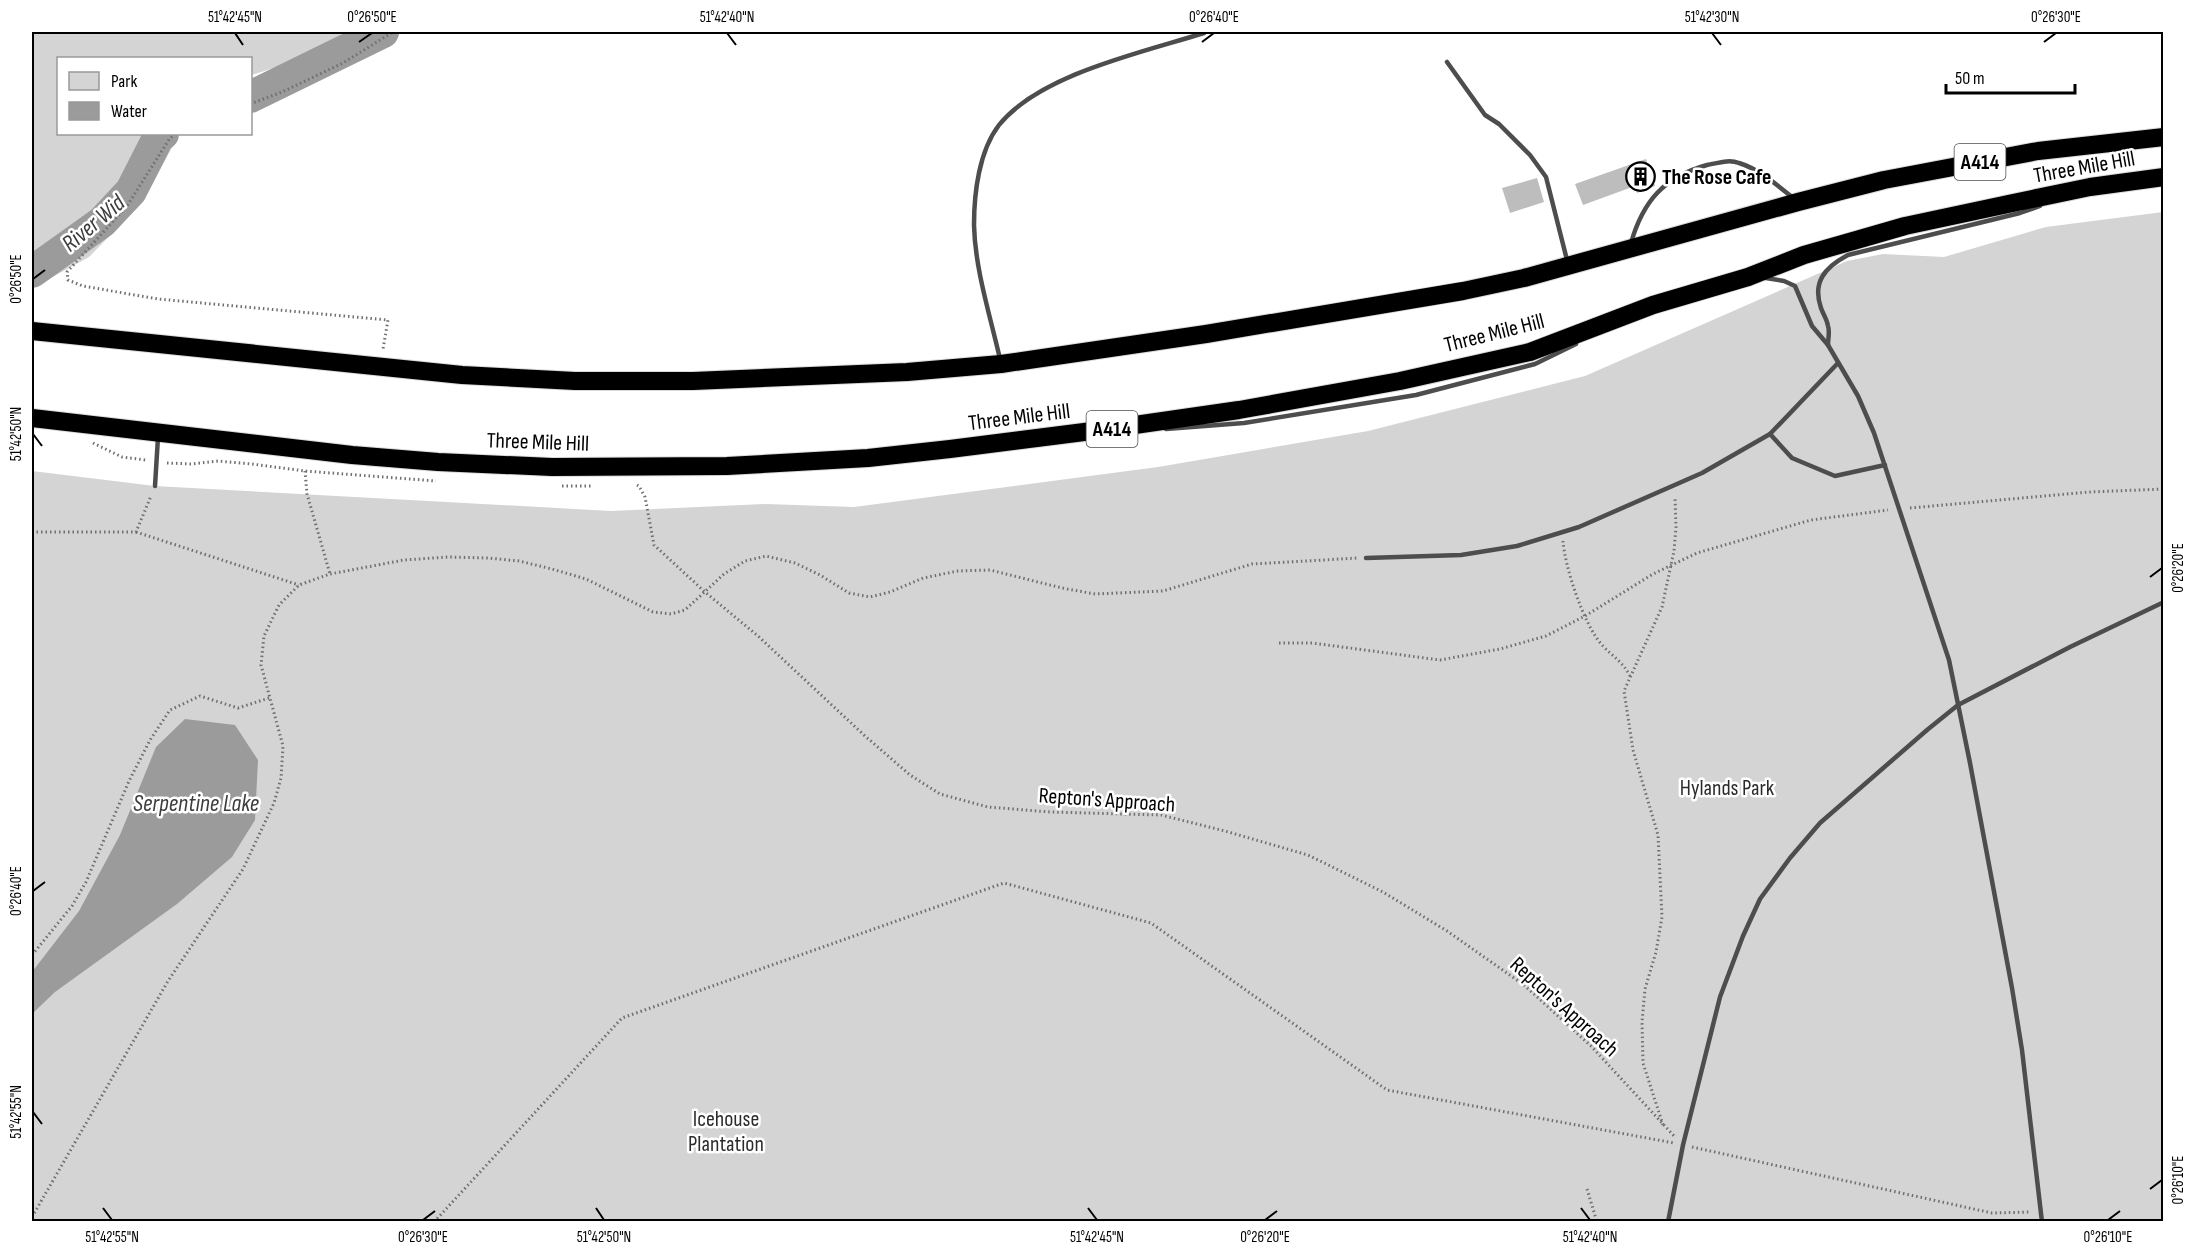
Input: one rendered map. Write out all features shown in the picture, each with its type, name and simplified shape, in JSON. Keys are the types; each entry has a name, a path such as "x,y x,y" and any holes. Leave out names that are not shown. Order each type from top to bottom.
{"highway":[{"name":"Three Mile Hill","path":"32,331 499,378 575,381 693,381 907,372 1001,364 1407,302 1524,278 1884,180 2038,151 2163,137"},
{"name":"Three Mile Hill","path":"32,418 264,446 438,462 552,467 681,467 868,458 1100,430 1239,410 1354,390 1530,351 1653,306 1748,277 1804,255 1905,226 2090,187 2163,177"}],"lane":[{"path":"1001,364 977,261 974,226 975,197 989,142 1000,124 1023,103 1049,86 1084,71 1204,33"},
{"path":"1447,62 1485,115 1499,124 1530,155 1546,177 1568,266"},
{"path":"1629,249 1637,222 1647,204 1660,190 1687,171 1722,162 1737,162 1753,168 1798,202"},
{"path":"1828,345 1828,326 1817,291 1822,276 1837,261 1848,255 2020,213 2090,187"},
{"path":"1748,277 1774,278 1795,286 1812,326 1828,345 1858,396 1885,465 1932,607 1948,660 1958,705 2012,988 2042,1221"},
{"path":"1600,332 1653,306"},
{"path":"1163,429 1244,423 1416,395 1535,364 1578,342"},
{"path":"1366,558 1461,555 1517,546 1562,532 1674,486 1702,473 1770,434 1838,363"},
{"path":"1100,430 1153,429"},
{"path":"155,486 159,432"},
{"path":"1770,434 1792,458 1835,476 1885,465"},
{"path":"1668,1221 1683,1144 1720,997 1760,899 1790,858 1820,823 1958,705 2163,602"}],"path":[{"path":"252,103 282,92 343,63 393,32"},
{"path":"174,135 170,138 127,206 67,272 68,280 83,286 158,299 388,320 384,331 381,366"},
{"path":"305,471 307,494 330,574"},
{"path":"136,532 155,486"},
{"path":"1630,676 1662,606 1676,527 1674,486"},
{"path":"1279,643 1312,644 1440,660 1469,655 1546,636 1585,616 1671,564 1811,520 1898,509 2088,492 2163,489"},
{"name":"Repton's Approach","path":"647,507 654,544 901,768 940,794 988,807 1050,812 1161,815 1308,855 1383,892 1447,931 1524,985 1591,1046 1664,1126 1643,1063 1642,1022 1645,989 1656,952 1662,917 1658,835 1633,750 1624,691 1630,676"},
{"path":"32,532 136,532 299,585"},
{"path":"1562,532 1563,548 1585,616 1602,645 1625,666 1630,676"},
{"path":"32,1217 168,981 243,869 274,803 281,778 283,746 261,665 264,636 279,605 299,585 330,574 404,560 448,557 519,561 586,579 654,612 671,614 686,610 724,574 745,561 766,556 795,563 849,593 870,597 890,592 923,578 958,571 990,570 1095,594 1163,591 1252,564 1366,558"},
{"path":"32,956 77,898 86,882 129,781 150,740 170,710 200,696 238,708 269,698"},
{"path":"434,1221 622,1018 1004,883 1151,923 1387,1090 1683,1144 1992,1213 2040,1212"},
{"path":"1587,1189 1597,1221"}],"green space":[{"path":"32,32 345,32 300,57 252,75 252,57 57,57 57,135 178,135 143,202 89,257 47,280 32,282"},
{"name":"Hylands Park","path":"2163,212 2163,1221 32,1222 32,471 155,486 611,511 766,504 854,507 1158,467 1368,431 1585,376 1847,261 1883,254 1944,257 2046,227"}],"water":[{"name":"Serpentine Lake","path":"185,719 235,725 258,760 255,820 232,857 177,904 55,992 32,1014 32,972 79,911 120,835 156,747"}],"building":[{"path":"1646,159 1655,186 1637,193 1635,186 1583,205 1575,184"},
{"path":"1537,178 1544,202 1510,213 1502,188"}],"waterway":[{"name":"River Wid","path":"252,96 383,32"},
{"name":"River Wid","path":"32,272 102,222 131,191 158,138 162,135"}],"place":[{"name":"The Rose Cafe","path":"1641,176"}],"park label":[{"name":"Icehouse Plantation","path":"726,1130"}]}
